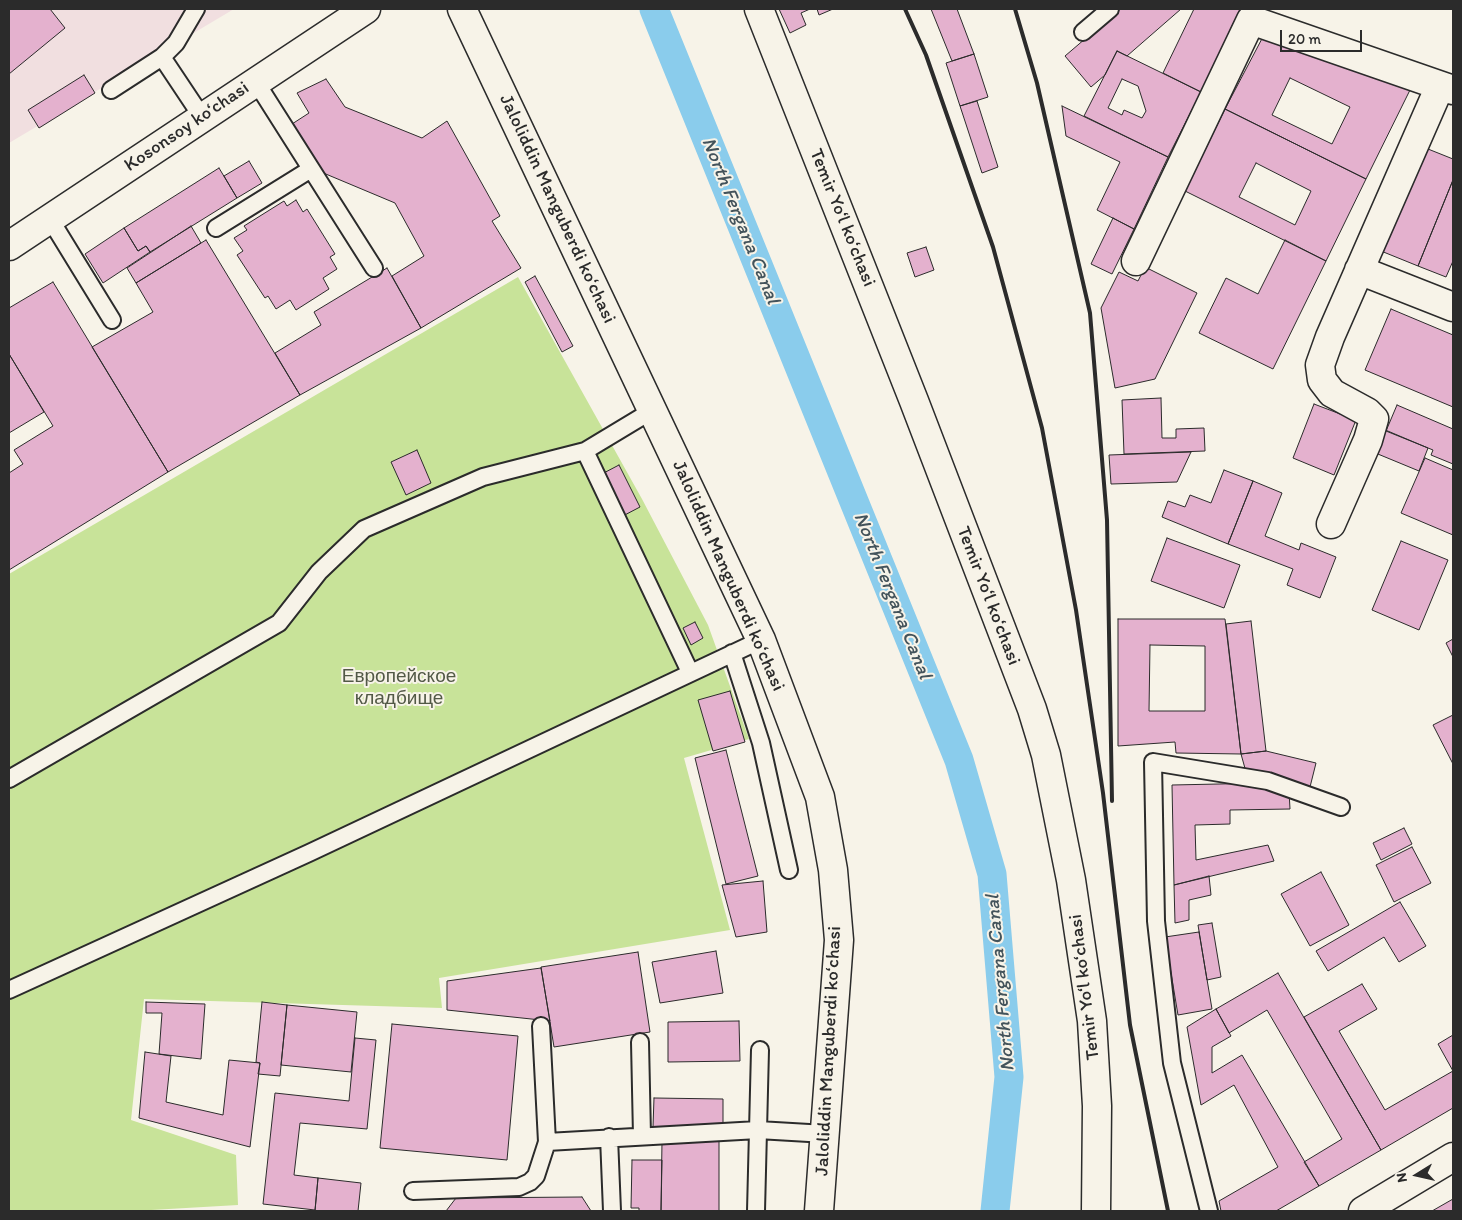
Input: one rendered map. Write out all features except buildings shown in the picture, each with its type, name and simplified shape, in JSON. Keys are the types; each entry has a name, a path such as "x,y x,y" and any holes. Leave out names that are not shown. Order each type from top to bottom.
{"street":[{"name":"Kosonsoy koʻchasi","path":"9,246 366,9"},
{"name":"Jaloliddin Manguberdi koʻchasi","path":"462,9 761,640 820,796 833,870 839,940 819,1211"},
{"name":"Temir Yoʻl koʻchasi","path":"759,9 914,401 1032,709 1046,755 1071,880 1092,1021 1097,1106 1096,1211"},
{"path":"1136,261 1254,15 1447,88 1359,270 1320,365 1322,380 1332,394 1368,412 1374,419 1368,440 1331,524"},
{"path":"1359,270 1453,307"},
{"path":"1363,1211 1453,1157"}],"lane":[{"path":"111,90 162,57 176,43 196,9"},
{"path":"1083,32 1110,9"},
{"path":"162,57 202,117"},
{"path":"256,82 374,268"},
{"path":"216,228 311,169"},
{"path":"50,219 112,320"},
{"path":"9,778 278,623 320,572 364,529 483,477 585,452 653,410"},
{"path":"585,452 690,672"},
{"path":"9,990 309,853 761,640"},
{"path":"732,653 762,743 790,870"},
{"path":"1209,1211 1172,1063 1156,921 1154,762 1268,781 1341,807"},
{"path":"413,1190 519,1187 530,1182 536,1176 547,1142 541,1026"},
{"path":"640,1042 642,1136"},
{"path":"756,1211 760,1050"},
{"path":"547,1142 758,1130 826,1134"},
{"path":"609,1137 612,1211"}],"shaded area":[{"path":"9,9 234,9 9,143"}],"green space":[{"name":"Европейское кладбище","path":"518,277 642,499 708,625 749,739 684,758 730,930 439,978 442,1008 144,999 131,1120 236,1155 238,1205 134,1211 9,1211 9,574"}],"waterway":[{"name":"North Fergana Canal","path":"654,9 959,760 992,874 1009,1077 995,1211"}],"railway":[{"path":"905,9 926,55 993,247 1042,428 1076,610 1103,793 1130,1025 1168,1211"},
{"path":"1015,9 1037,83 1090,313 1107,520 1112,801"}]}
